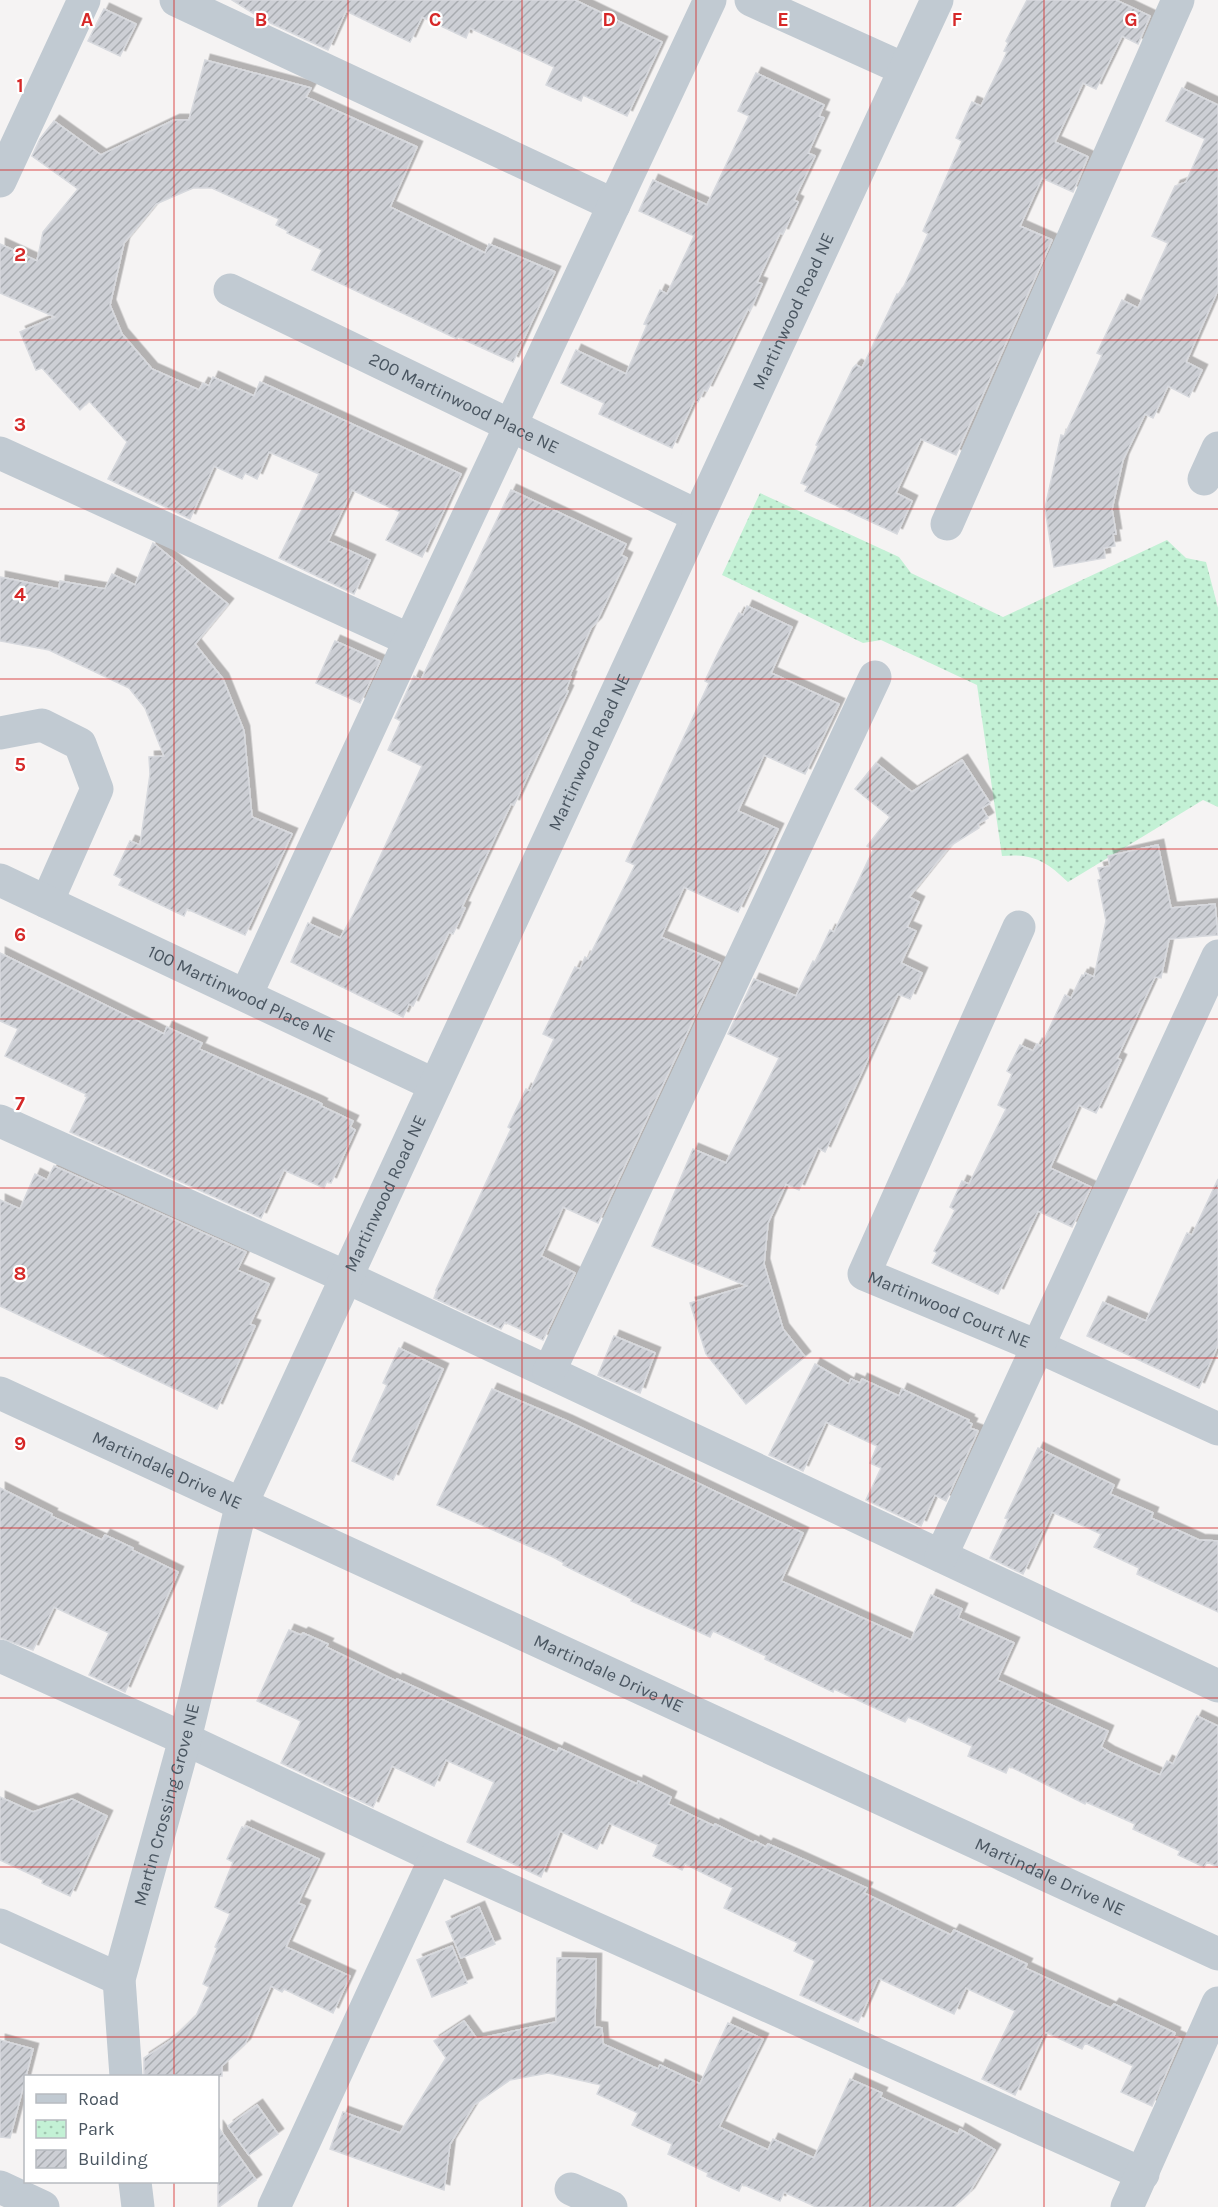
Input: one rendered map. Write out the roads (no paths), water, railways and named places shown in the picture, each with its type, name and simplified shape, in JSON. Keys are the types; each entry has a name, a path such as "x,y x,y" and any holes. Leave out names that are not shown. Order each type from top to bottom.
{"street":[{"path":"0,181 84,0"},
{"path":"176,0 614,205"},
{"path":"246,995 710,0"},
{"path":"751,0 904,69"},
{"name":"Martinwood Road NE","path":"242,1503 937,0"},
{"path":"947,524 1178,0"},
{"name":"200 Martinwood Place NE","path":"230,290 698,516"},
{"path":"1204,479 1218,448"},
{"path":"0,453 410,640"},
{"path":"549,1372 875,677"},
{"path":"0,733 42,725 80,744 97,789 47,902"},
{"name":"100 Martinwood Place NE","path":"0,880 435,1084"},
{"name":"Martinwood Court NE","path":"1019,927 864,1274 1037,1346 1218,1429"},
{"path":"941,1556 1218,956"},
{"path":"0,1121 346,1277 1218,1686"},
{"name":"Martindale Drive NE","path":"0,1394 242,1503 1218,1954"},
{"name":"Martin Crossing Grove NE","path":"126,2075 120,1979 185,1738 242,1503"},
{"path":"0,1656 185,1738 436,1857 1143,2174"},
{"path":"274,2207 436,1857"},
{"path":"0,1925 120,1979"},
{"path":"1127,2207 1218,2002"},
{"path":"135,2183 138,2207"},
{"path":"0,2187 42,2207"},
{"path":"571,2189 611,2207"}]}
